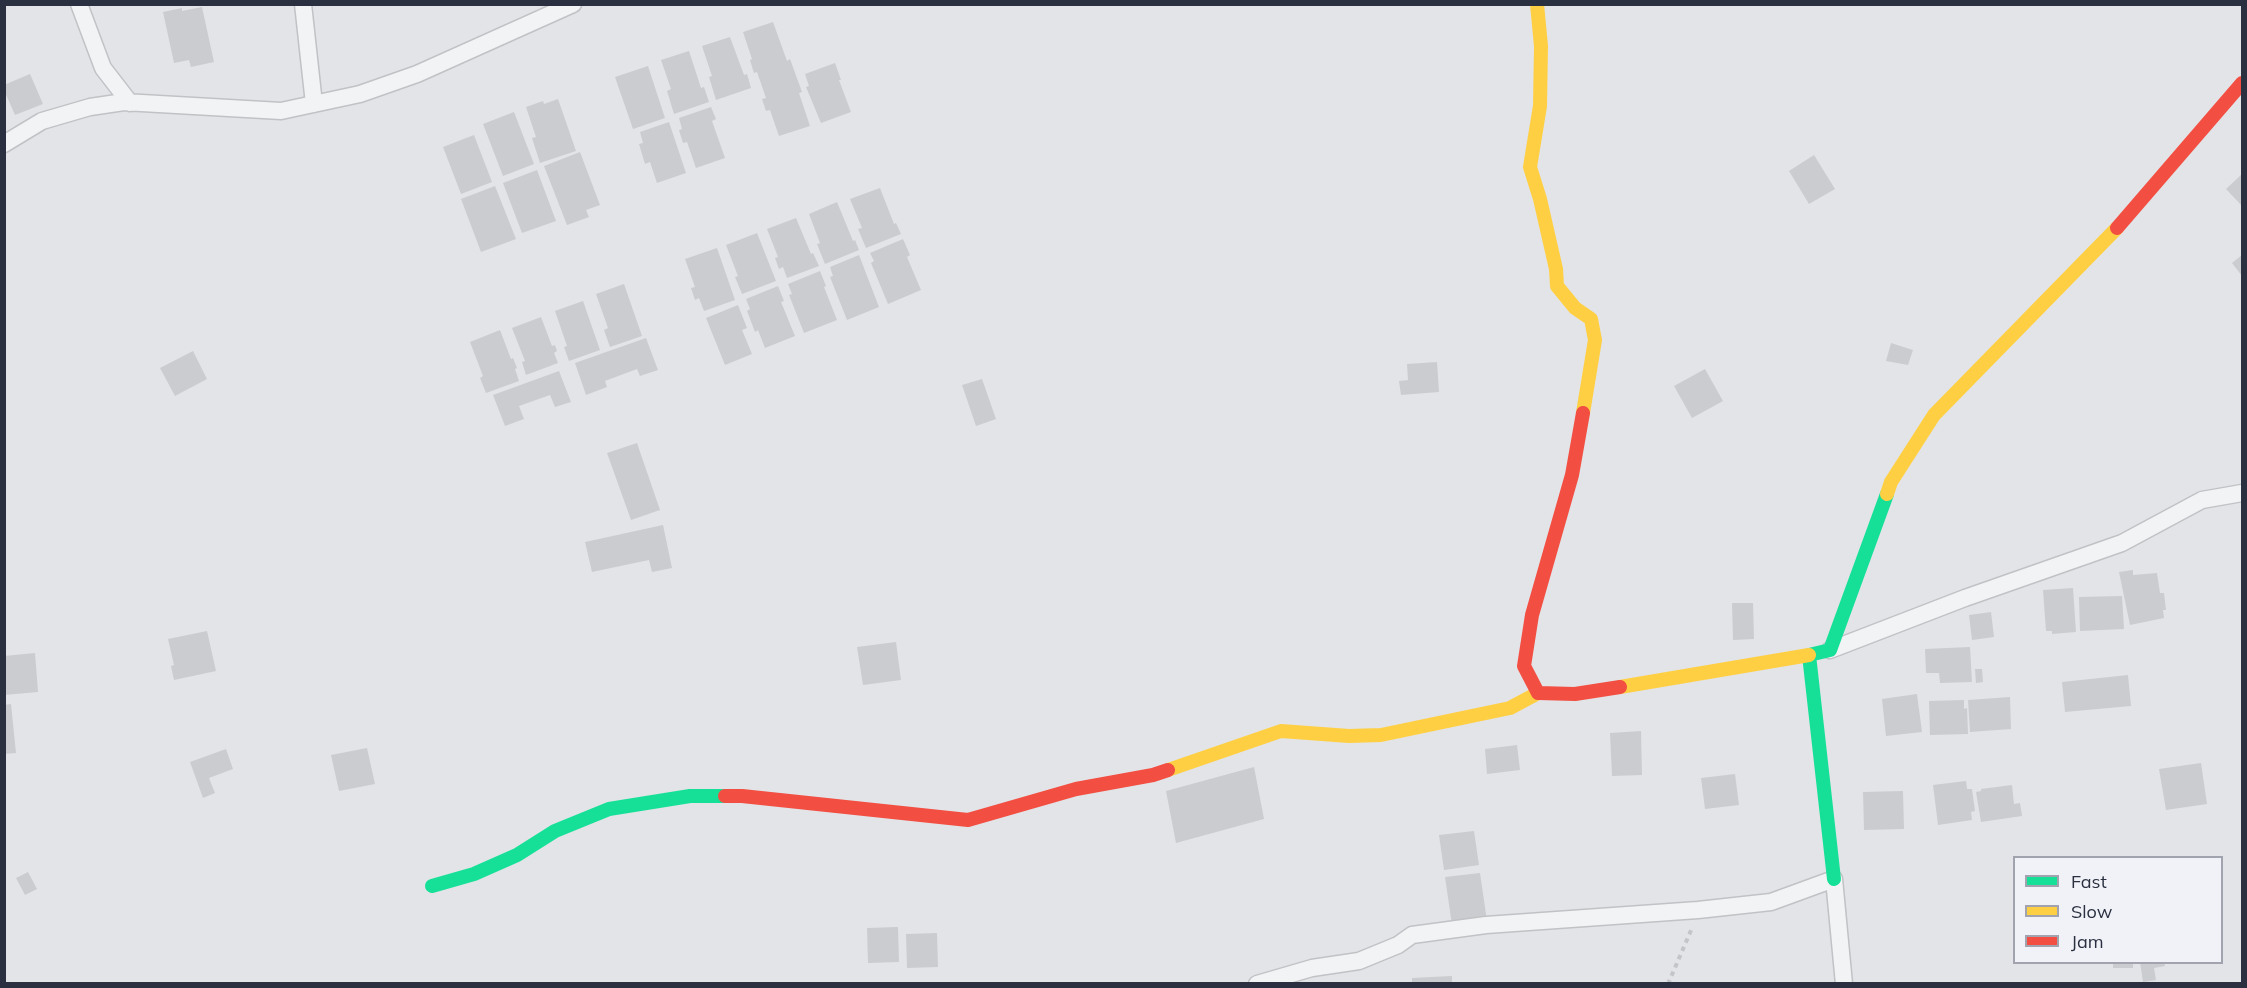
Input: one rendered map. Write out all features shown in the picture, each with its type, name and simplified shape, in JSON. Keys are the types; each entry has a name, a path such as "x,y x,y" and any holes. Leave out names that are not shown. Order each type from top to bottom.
{"street":[{"path":"79,4 103,68 129,103"},
{"path":"303,4 314,104"},
{"path":"4,144 42,121 90,107 129,103 281,111 360,94 417,74 573,4"},
{"path":"1537,4 1541,46 1540,106 1530,167 1556,269 1557,286 1575,308 1591,319 1595,340 1572,475 1532,615 1524,666 1538,693"},
{"path":"1830,650 1891,482 1934,415 2104,243 2242,83"},
{"path":"432,886 474,874 517,855 555,831 609,809 690,796 742,796 968,820 1076,789 1153,775 1281,731 1349,736 1381,735 1510,708 1538,693 1575,694 1809,655 1830,650 1965,598 2122,543 2202,501 2242,493"},
{"path":"1809,655 1844,984"},
{"path":"1257,984 1312,968 1359,961 1398,945 1412,935 1486,925 1698,910 1771,902 1834,879"}],"path":[{"path":"1668,984 1698,910"}],"building":[{"path":"202,7 214,62 191,67 189,60 174,63 163,12"},
{"path":"773,22 787,61 790,59 802,92 799,93 810,126 779,136 770,110 766,111 762,99 766,98 757,72 754,73 743,32"},
{"path":"730,37 751,88 716,100 709,77 712,76 702,46"},
{"path":"689,51 701,88 704,87 709,102 674,114 667,91 671,89 661,60"},
{"path":"835,63 851,112 821,123 806,87 809,86 805,74"},
{"path":"648,66 665,118 633,129 615,77"},
{"path":"30,74 43,104 15,115 4,85"},
{"path":"558,99 576,151 540,163 532,138 536,137 526,107"},
{"path":"711,107 716,119 712,121 725,158 696,168 687,142 683,143 679,130 682,129 679,118"},
{"path":"514,112 534,164 503,176 483,124"},
{"path":"669,122 686,173 657,183 650,162 645,164 639,144 643,143 640,132"},
{"path":"474,135 492,182 461,194 443,147"},
{"path":"580,152 600,205 586,210 589,217 567,225 544,166"},
{"path":"1814,155 1835,189 1809,204 1789,171"},
{"path":"537,170 556,221 522,233 503,183"},
{"path":"2242,174 2242,206 2226,189"},
{"path":"495,186 516,239 481,252 461,199"},
{"path":"880,188 894,224 896,223 901,234 866,248 858,229 862,228 850,199"},
{"path":"837,202 859,250 825,264 809,214"},
{"path":"796,218 811,254 813,253 819,266 787,278 783,267 779,269 775,258 778,257 767,229"},
{"path":"757,233 776,281 742,294 726,245"},
{"path":"903,239 910,255 907,257 921,290 888,304 871,263 874,261 870,253"},
{"path":"717,248 735,300 704,311 699,298 695,300 691,288 695,287 685,259"},
{"path":"859,255 879,307 847,320 830,277 833,276 830,267"},
{"path":"2242,255 2242,276 2232,263"},
{"path":"820,271 837,320 804,333 789,295 792,294 788,284"},
{"path":"624,284 642,336 610,347 604,330 608,328 596,294"},
{"path":"778,286 784,301 781,302 795,336 765,348 758,330 755,332 747,311 750,309 746,299"},
{"path":"583,301 600,350 569,361 564,347 567,346 555,311"},
{"path":"738,305 747,328 742,330 752,354 725,365 706,318"},
{"path":"541,317 552,346 555,345 557,351 554,353 558,363 526,375 522,362 525,361 512,328"},
{"path":"500,330 511,359 513,358 517,368 515,369 519,381 486,393 480,378 483,376 470,342"},
{"path":"646,338 658,370 640,376 637,369 605,381 607,387 586,395 575,363"},
{"path":"1891,343 1913,350 1908,365 1886,361"},
{"path":"193,351 207,379 175,396 160,368"},
{"path":"1437,362 1439,392 1401,395 1399,381 1408,380 1407,364"},
{"path":"1705,369 1723,401 1692,418 1674,386"},
{"path":"559,371 571,402 555,407 550,395 519,406 524,419 505,426 493,395"},
{"path":"982,379 996,419 976,426 962,385"},
{"path":"637,443 660,510 631,520 607,453"},
{"path":"663,525 672,568 652,572 649,560 592,572 585,542"},
{"path":"2133,570 2133,575 2157,573 2160,593 2164,593 2166,610 2163,610 2164,618 2130,625 2119,572"},
{"path":"2073,588 2076,632 2052,634 2052,631 2046,631 2043,590"},
{"path":"2122,596 2124,629 2080,631 2079,597"},
{"path":"1732,603 1753,603 1754,639 1733,640"},
{"path":"1991,612 1994,637 1972,640 1969,615"},
{"path":"207,631 216,671 174,680 171,666 174,665 168,639"},
{"path":"896,642 901,680 863,685 857,647"},
{"path":"1970,647 1972,682 1940,683 1939,673 1926,673 1925,649"},
{"path":"35,653 38,692 4,695 4,656"},
{"path":"1975,669 1982,669 1983,682 1976,683"},
{"path":"2128,675 2131,706 2065,712 2062,682"},
{"path":"1917,694 1922,732 1886,736 1882,699"},
{"path":"2010,697 2011,729 1970,732 1968,700"},
{"path":"1964,700 1964,709 1967,708 1968,734 1930,735 1929,701"},
{"path":"11,704 16,753 4,754 4,705"},
{"path":"1641,731 1642,775 1612,776 1610,733"},
{"path":"1517,745 1520,770 1487,774 1485,749"},
{"path":"367,748 375,784 339,791 331,755"},
{"path":"226,749 233,769 209,778 215,793 203,798 190,762"},
{"path":"2201,763 2207,804 2166,810 2159,769"},
{"path":"1254,767 1264,819 1176,843 1166,791"},
{"path":"1735,774 1739,805 1705,809 1701,778"},
{"path":"1966,781 1967,789 1972,789 1975,811 1971,812 1972,820 1938,825 1933,785"},
{"path":"2012,785 2014,804 2020,803 2022,816 1981,822 1976,792 1981,789"},
{"path":"1903,791 1904,829 1864,830 1863,792"},
{"path":"1474,831 1479,865 1444,870 1439,835"},
{"path":"28,872 37,889 25,895 16,878"},
{"path":"1480,873 1487,921 1452,925 1445,877"},
{"path":"898,927 899,962 868,963 867,928"},
{"path":"937,933 938,967 907,968 906,934"},
{"path":"2113,964 2133,964 2133,968 2113,968"},
{"path":"2140,964 2164,964 2165,966 2154,968 2156,980 2143,982"},
{"path":"1452,976 1452,984 1412,984 1412,978"}],"traffic: fast":[{"path":"1834,879 1809,655 1830,650 1887,494"},
{"path":"432,886 474,874 517,855 555,831 609,809 690,796 725,796"}],"traffic: slow":[{"path":"1537,4 1541,46 1540,106 1530,167 1556,269 1557,286 1575,308 1591,319 1595,340 1583,413"},
{"path":"1887,494 1891,482 1934,415 2117,228"},
{"path":"1620,687 1809,655"},
{"path":"1168,770 1281,731 1349,736 1381,735 1510,708 1538,693"}],"traffic: jam":[{"path":"2117,228 2242,83"},
{"path":"1583,413 1572,475 1532,615 1524,666 1538,693 1575,694 1620,687"},
{"path":"725,796 968,820 1076,789 1153,775 1168,770"}]}
